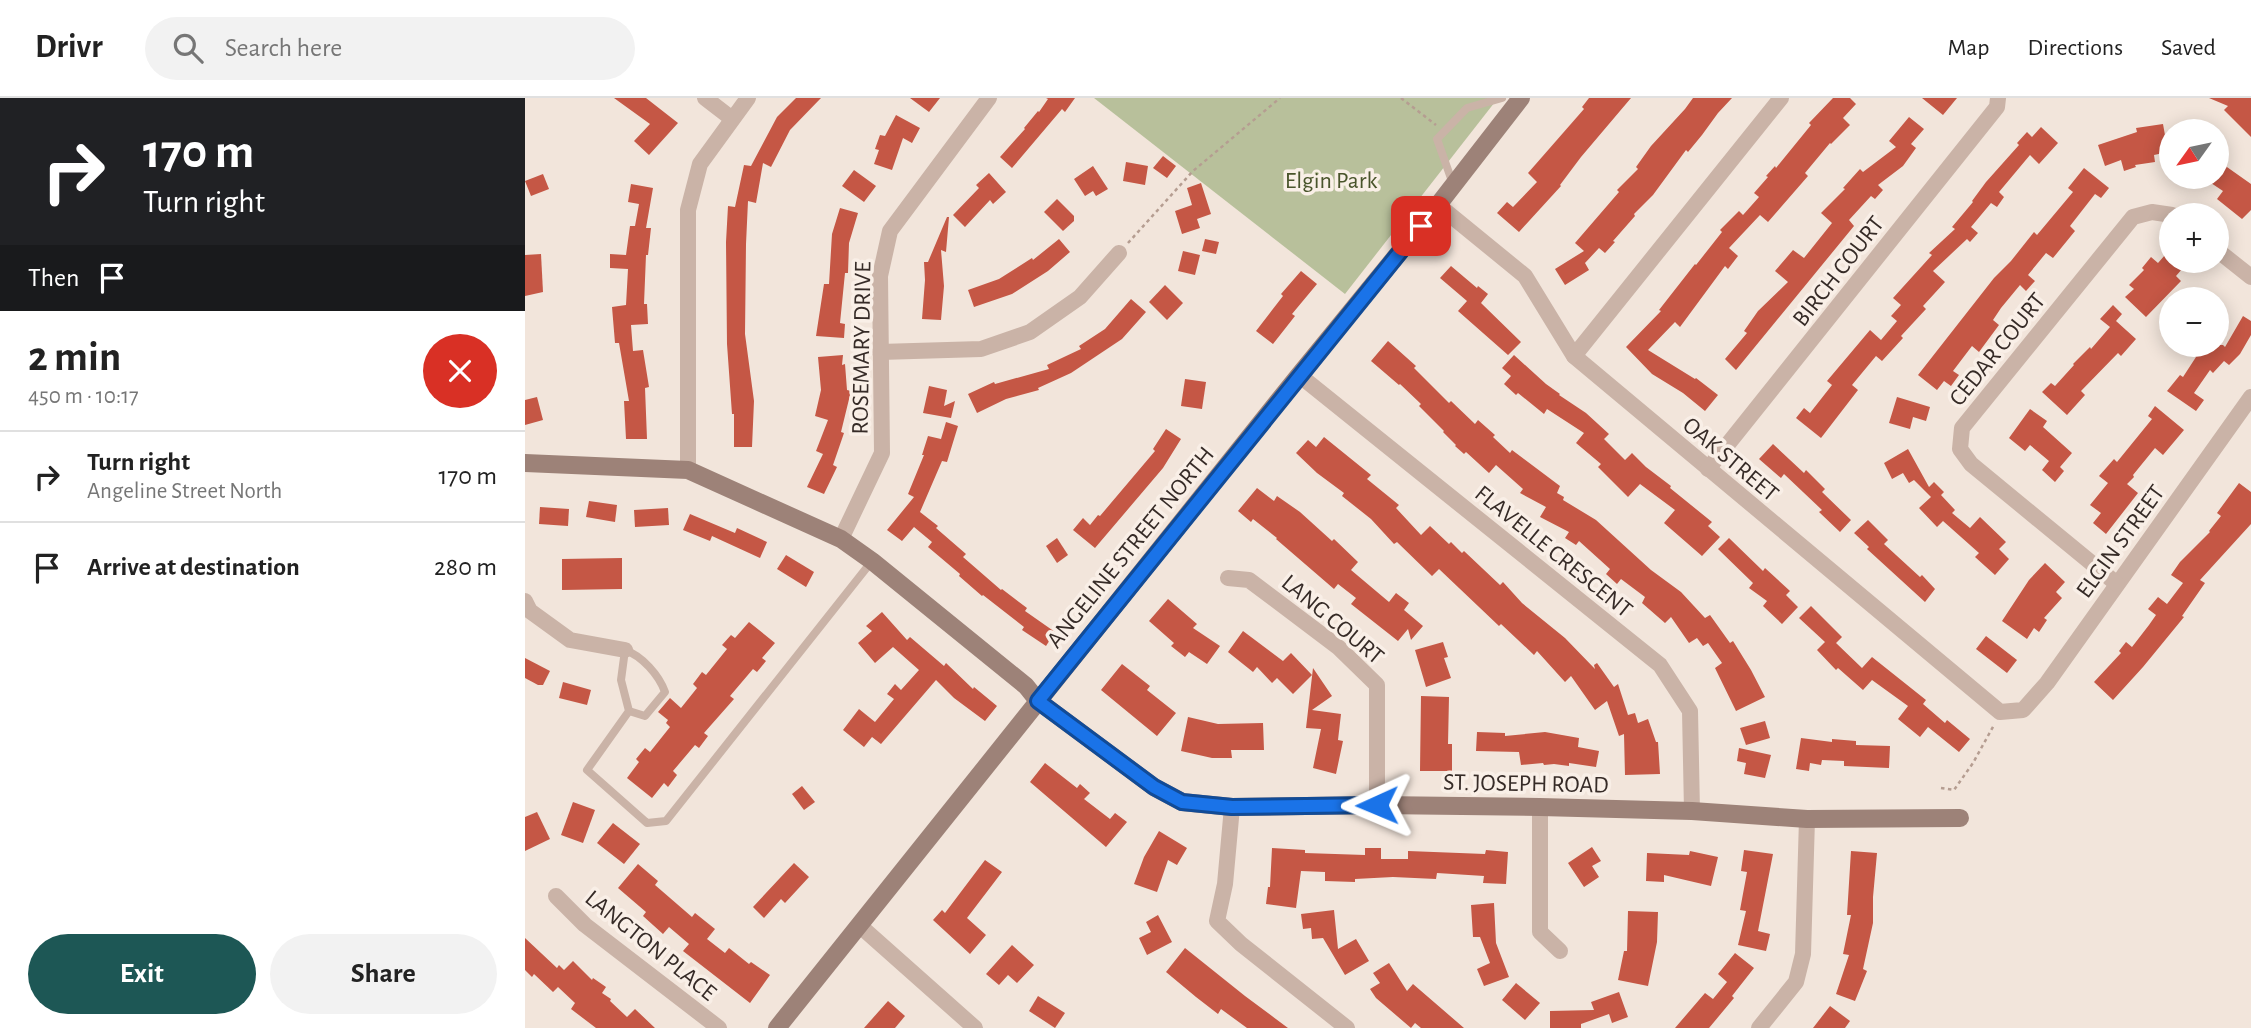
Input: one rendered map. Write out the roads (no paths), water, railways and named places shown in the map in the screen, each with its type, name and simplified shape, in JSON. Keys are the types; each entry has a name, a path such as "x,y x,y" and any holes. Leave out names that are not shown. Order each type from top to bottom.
{"street":[{"path":"705,98 731,118"},
{"path":"525,463 688,470 688,210 701,164 731,118 748,98"},
{"name":"ROSEMARY DRIVE","path":"841,539 882,453 880,276 890,231 989,98"},
{"name":"ANGELINE STREET NORTH","path":"777,1028 1299,375 1439,205 1521,98"},
{"path":"1574,356 1781,98"},
{"name":"BIRCH COURT","path":"1708,469 1997,107 1999,98"},
{"name":"OAK STREET","path":"1439,205 1525,276 1574,356 2000,712 2023,710"},
{"name":"CEDAR COURT","path":"2117,584 1971,464 1960,449 1962,428 2133,217 2159,213"},
{"path":"880,352 981,349 1030,332 1080,297 1119,253"},
{"path":"2229,260 2251,277"},
{"name":"FLAVELLE CRESCENT","path":"1299,375 1660,665 1690,711 1692,811"},
{"name":"ELGIN STREET","path":"2023,710 2047,683 2251,397"},
{"name":"ST. JOSEPH ROAD","path":"688,470 841,539 1026,686 1038,701 1154,787 1182,802 1232,807 1377,805 1692,811 1807,819 1961,817"},
{"name":"LANG COURT","path":"1228,578 1249,580 1338,647 1377,685 1377,805"},
{"path":"525,601 530,611 570,640 625,650"},
{"path":"1232,807 1225,884 1217,920 1241,944 1347,1028"},
{"path":"1540,807 1540,932 1560,951"},
{"path":"1759,1028 1796,982 1803,954 1807,819"},
{"name":"LANGTON PLACE","path":"556,896 585,925 719,1028"},
{"path":"859,925 975,1028"}],"lane":[{"path":"1453,184 1437,139 1467,108 1501,98"},
{"path":"629,711 586,770 646,823 666,821 872,561"},
{"path":"625,650 635,653 661,681 664,692 645,716 629,711 621,680 625,650"}],"park label":[{"name":"Elgin Park","path":"1331,180"}]}
